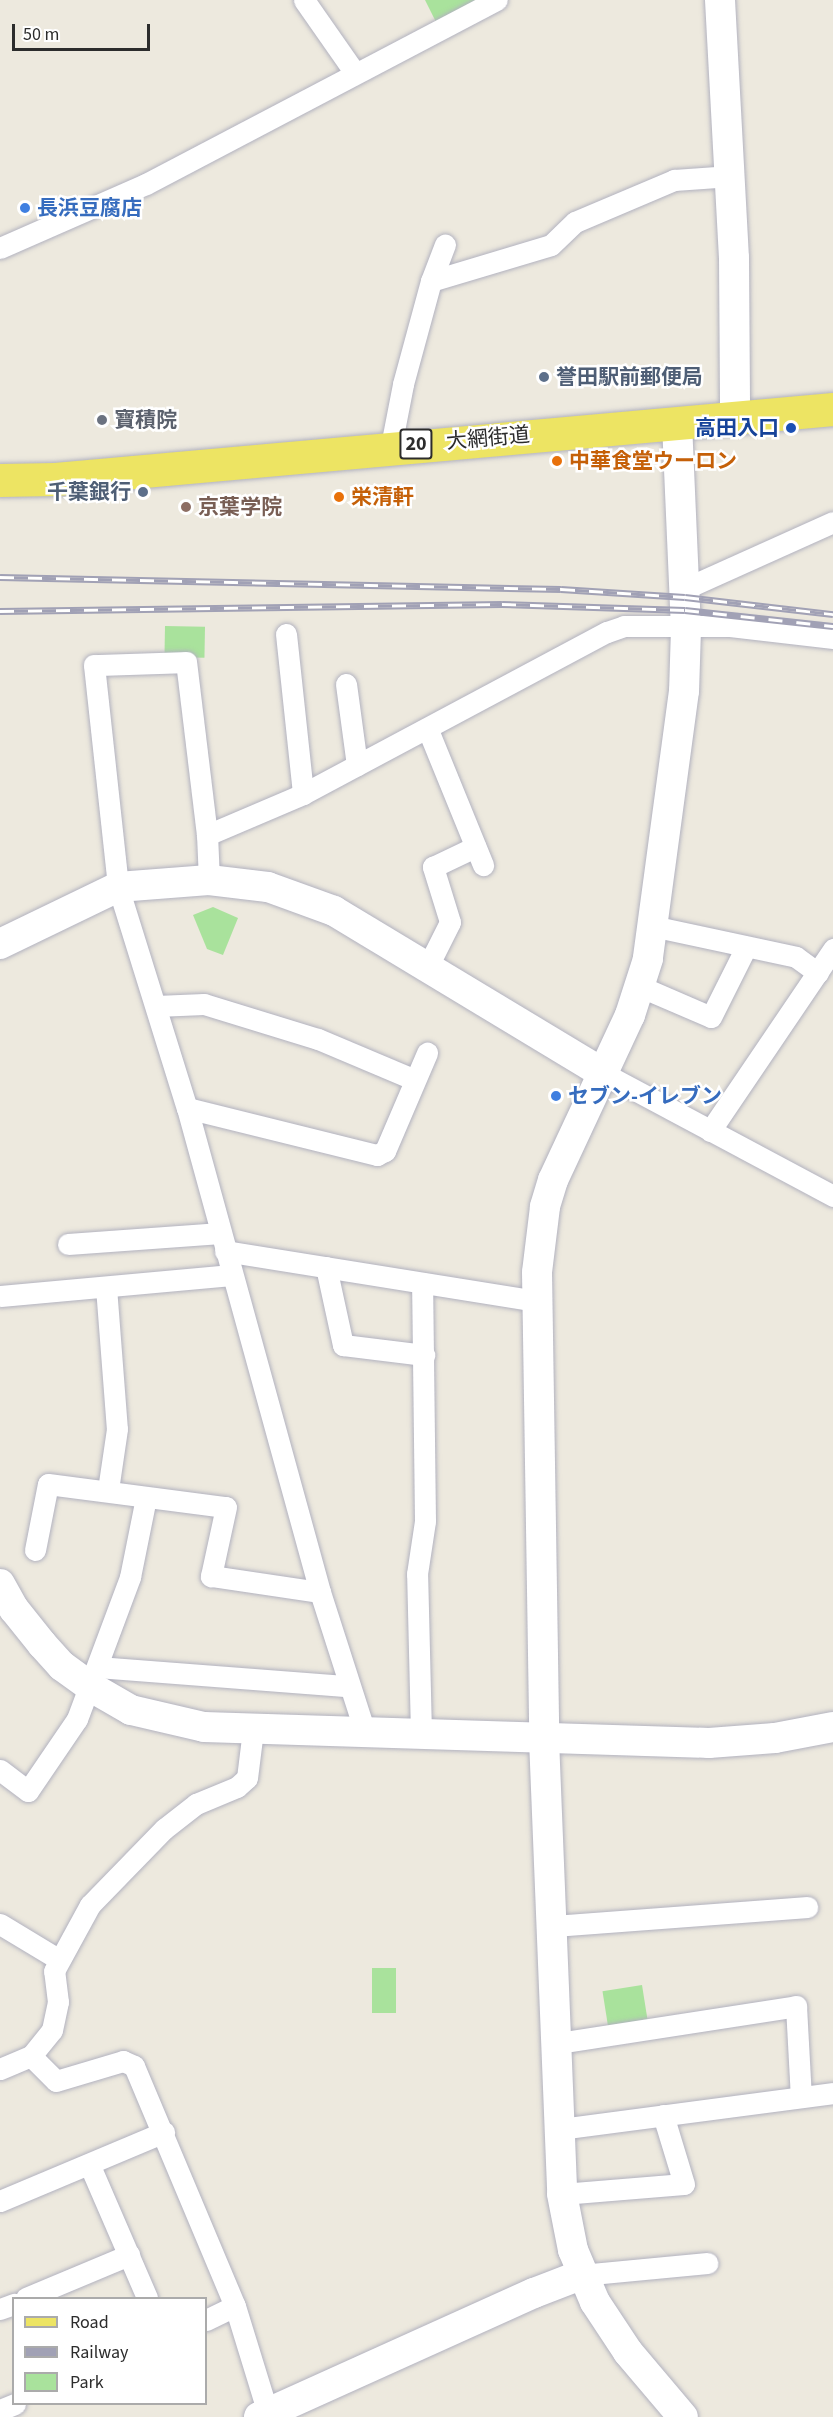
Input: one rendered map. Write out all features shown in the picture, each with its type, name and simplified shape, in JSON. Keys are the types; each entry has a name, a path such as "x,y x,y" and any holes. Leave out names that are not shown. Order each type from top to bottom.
{"main road":[{"name":"大網街道","path":"0,480 55,479 391,446 833,409"}],"street":[{"path":"304,0 355,73"},
{"path":"0,248 146,184 497,0"},
{"path":"720,0 731,176 735,417"},
{"path":"431,281 552,245 575,222 674,180 731,176"},
{"path":"391,446 392,423 431,281 445,245"},
{"path":"677,423 686,628 684,691 652,926 639,986 603,1073 553,1180 545,1207 538,1301 544,1739 554,1926 562,2194 581,2275 612,2330 683,2417"},
{"path":"684,590 833,522"},
{"path":"207,835 303,794 428,730 607,632 624,626 686,628 730,626 833,638"},
{"path":"286,633 303,794"},
{"path":"208,880 207,835 186,662 93,664 118,887 187,1108 347,1686 365,1732"},
{"path":"346,684 357,765"},
{"path":"428,730 479,856 433,867 450,922 428,966"},
{"path":"0,944 118,887 208,880 268,888 299,897 334,912 428,966 603,1073 833,1196"},
{"path":"652,926 730,940 746,947 796,957 818,973"},
{"path":"639,986 711,1017 746,947"},
{"path":"710,1131 833,949"},
{"path":"156,1006 204,1004 318,1039 415,1080"},
{"path":"187,1108 377,1155 384,1151 428,1053"},
{"path":"68,1244 223,1242 326,1267 538,1301"},
{"path":"326,1267 343,1345 424,1355"},
{"path":"0,1296 232,1275"},
{"path":"421,1733 417,1574 424,1521 422,1283"},
{"path":"106,1287 117,1429 108,1490"},
{"path":"35,1550 48,1484 226,1507 211,1576 320,1592"},
{"path":"0,1770 28,1791 77,1719 95,1677 130,1577 146,1498"},
{"path":"0,1584 14,1609 49,1651 95,1677 130,1710 165,1720 253,1730 709,1743 775,1738 833,1727"},
{"path":"95,1677 347,1686"},
{"path":"0,2069 31,2056 52,2030 58,2002 54,1971 58,1959 90,1905 164,1829 196,1804 237,1787 247,1778 253,1730"},
{"path":"554,1926 807,1907"},
{"path":"0,1924 58,1959"},
{"path":"558,2043 796,2006 801,2097"},
{"path":"31,2056 56,2081 130,2062 164,2132 235,2306 263,2415 534,2293 581,2275 707,2263"},
{"path":"560,2129 833,2093"},
{"path":"562,2194 684,2184 663,2115"},
{"path":"0,2201 90,2166 164,2132"},
{"path":"90,2166 147,2297"},
{"path":"28,2297 129,2255"},
{"path":"207,2320 235,2306"}],"green space":[{"path":"425,0 481,0 437,24"},
{"path":"165,626 205,627 204,658 164,657"},
{"path":"213,907 238,918 223,955 207,949 193,915"},
{"path":"372,1968 396,1968 396,2013 372,2013"},
{"path":"642,1985 648,2021 608,2027 602,1991"}],"railway":[{"path":"0,577 561,589 685,597 833,614"},
{"path":"0,611 502,604 685,610 833,626"}],"place":[{"name":"長浜豆腐店","path":"25,208"},
{"name":"誉田駅前郵便局","path":"544,377"},
{"name":"寶積院","path":"102,420"},
{"name":"高田入口","path":"791,428"},
{"name":"中華食堂ウーロン","path":"557,461"},
{"name":"千葉銀行","path":"143,492"},
{"name":"栄清軒","path":"339,497"},
{"name":"京葉学院","path":"186,507"},
{"name":"セブン-イレブン","path":"556,1096"}]}
